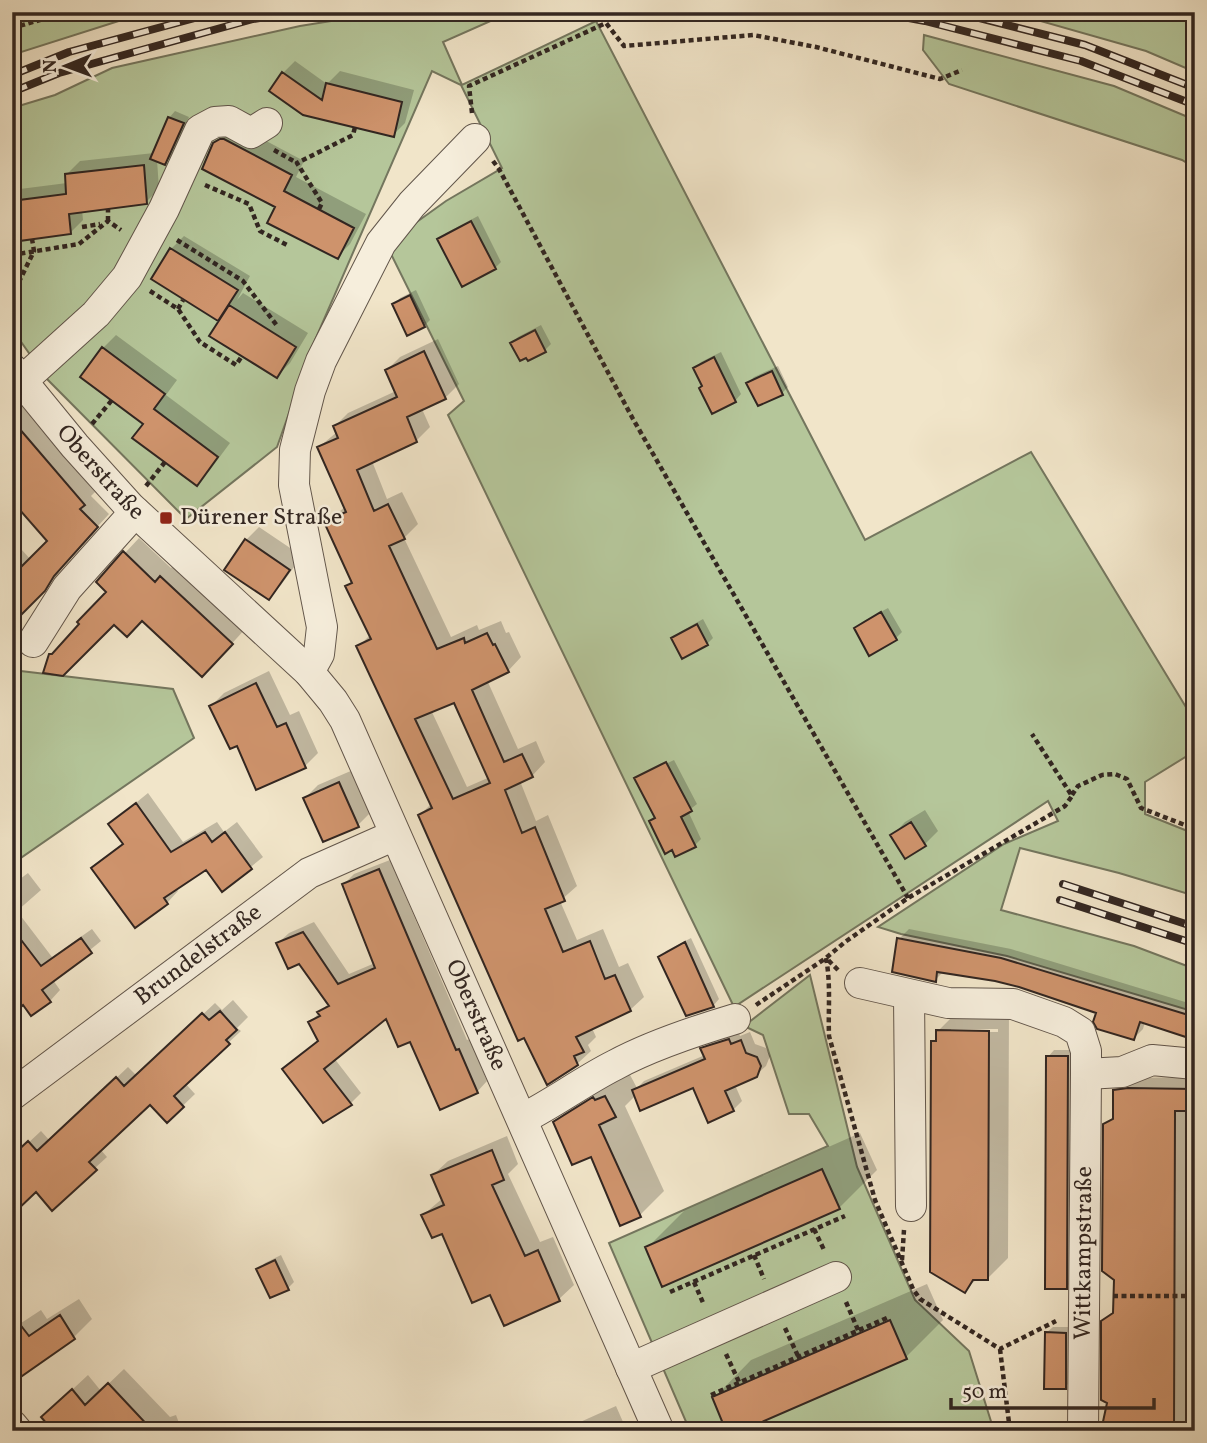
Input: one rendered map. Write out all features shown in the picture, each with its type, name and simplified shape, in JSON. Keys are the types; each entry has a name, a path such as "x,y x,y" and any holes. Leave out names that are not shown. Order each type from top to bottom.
{"street":[{"name":"Oberstraße","path":"267,122 251,133 229,121 215,122 200,130 181,174 127,277 96,314 17,375 75,446 135,512 309,672 345,720 659,1431"},
{"path":"309,672 319,654 322,627 294,485 295,450 302,418 321,361 381,243 412,204 475,139"},
{"path":"33,642 66,588 135,512"},
{"name":"Brundelstraße","path":"12,1095 309,873 395,835"},
{"name":"Wittkampstraße","path":"860,983 948,1003 1013,1004 1064,1022 1080,1032 1086,1051 1083,1431"},
{"path":"909,995 911,1206"},
{"path":"522,1119 612,1066 673,1040 735,1019"},
{"path":"1086,1074 1122,1072 1152,1060 1195,1064"},
{"path":"631,1367 836,1277"},
{"path":"12,1425 17,1431"}],"path":[{"path":"12,28 68,12"},
{"path":"1166,12 1195,20"},
{"path":"908,898 633,419 499,169 475,139 469,86 606,23 624,46 752,35 816,47 940,79 962,70"},
{"path":"318,209 322,203 298,163 353,135 355,127"},
{"path":"181,174 249,204 260,231 287,245"},
{"path":"107,221 108,209"},
{"path":"12,255 79,244 107,221 150,236 243,281 278,327"},
{"path":"82,227 101,224"},
{"path":"15,290 34,251 32,239"},
{"path":"127,277 178,309 200,342 236,365 242,356"},
{"path":"178,309 183,300"},
{"path":"1031,734 1072,796"},
{"path":"735,1019 826,958 908,898 1065,806 1079,786 1102,775 1115,774 1127,779 1141,807 1195,829"},
{"path":"670,1292 845,1216"},
{"path":"1083,1306 1094,1296 1195,1296"},
{"path":"711,1395 889,1317"},
{"path":"1000,1349 1010,1431"}],"green space":[{"path":"12,12 147,12 12,55"},
{"path":"387,12 511,12 443,42 462,85 596,21 865,540 1031,452 1195,722 1195,751 1145,782 1145,814 1195,834 1195,896 1020,848 1001,910 1134,946 1195,969 1195,1012 1007,956 878,927 1004,844 1058,821 1048,801 734,1007 448,415 464,401 386,244 446,201 502,168 461,85 432,71 315,340 277,447 186,519 48,380 12,329 12,108 55,95 112,68 300,26"},
{"path":"1009,12 1195,12 1195,72 1146,51"},
{"path":"924,35 1114,86 1195,120 1195,168 1182,160 949,84 923,50"},
{"path":"12,670 173,689 194,738 12,864"},
{"path":"810,975 857,1167 915,1300 969,1351 994,1431 690,1431 609,1243 828,1146 809,1114 789,1114 763,1035 744,1026"}],"building":[{"path":"282,72 322,100 326,83 402,102 394,137 303,115 269,91"},
{"path":"168,117 184,123 165,165 150,159"},
{"path":"220,139 292,175 284,191 354,228 338,259 267,223 275,207 202,169 213,143"},
{"path":"144,165 147,204 69,214 71,234 12,242 12,201 66,194 65,174"},
{"path":"471,221 496,269 462,287 437,239"},
{"path":"170,248 238,290 218,321 151,279"},
{"path":"410,295 425,327 407,336 392,304"},
{"path":"229,305 296,347 277,378 209,336"},
{"path":"535,330 546,352 528,361 526,358 520,361 510,343"},
{"path":"102,347 165,394 154,409 218,457 197,486 132,438 143,424 80,377"},
{"path":"424,351 446,399 407,417 417,442 357,470 374,511 388,504 405,539 389,546 437,649 464,638 465,643 487,633 493,645 495,644 509,672 472,690 504,762 522,754 533,777 505,790 522,833 535,827 565,901 545,909 563,952 590,941 605,979 615,975 631,1011 576,1037 584,1052 574,1056 578,1065 547,1085 524,1038 518,1041 418,815 432,808 356,646 371,639 345,586 352,583 324,522 346,512 317,447 338,438 333,426 397,397 385,370","holes":["454,703 490,783 453,799 415,719"]},
{"path":"714,357 736,402 712,414 693,368"},
{"path":"772,371 783,395 758,406 746,383"},
{"path":"12,420 85,505 80,509 98,527 54,576 45,591 12,624 12,576 47,541 12,501"},
{"path":"245,539 290,570 269,600 224,570"},
{"path":"123,551 155,582 160,576 233,644 202,677 142,621 127,637 114,625 63,676 43,673 49,654 52,654 79,624 77,622 106,592 96,582"},
{"path":"881,612 897,640 869,656 854,628"},
{"path":"697,624 708,645 682,659 671,638"},
{"path":"256,683 277,727 286,723 306,768 256,790 237,746 230,749 209,706"},
{"path":"666,762 692,811 681,817 696,847 675,857 672,850 665,854 649,821 655,818 634,778"},
{"path":"339,782 359,827 323,842 303,798"},
{"path":"136,803 171,852 205,832 212,842 225,832 252,869 222,892 206,870 164,898 168,904 135,928 91,868 123,844 108,824"},
{"path":"911,822 926,846 905,859 890,835"},
{"path":"379,869 456,1050 459,1049 478,1093 440,1110 410,1042 398,1047 386,1019 324,1069 352,1105 323,1123 282,1069 318,1041 308,1022 320,1016 317,1012 329,1006 299,964 288,969 276,943 303,932 338,984 375,968 342,884"},
{"path":"12,928 41,966 81,938 92,953 42,990 51,1002 31,1016 12,995"},
{"path":"897,938 1001,958 1195,1017 1195,1040 1140,1022 1134,1040 1097,1029 1093,1022 1096,1013 995,981 937,972 936,982 892,972"},
{"path":"685,942 714,1007 686,1016 658,957"},
{"path":"220,1011 237,1030 226,1040 230,1044 174,1096 184,1107 167,1123 150,1105 89,1162 97,1170 52,1211 36,1192 12,1215 12,1156 28,1141 37,1151 116,1077 124,1086 202,1013 209,1020"},
{"path":"936,1030 989,1031 988,1280 973,1280 965,1293 930,1272 931,1041 936,1041"},
{"path":"729,1039 731,1044 741,1040 746,1053 757,1057 761,1066 757,1077 725,1091 734,1111 708,1123 693,1088 640,1111 632,1090 705,1059 700,1048"},
{"path":"1046,1056 1068,1056 1067,1289 1045,1289"},
{"path":"1194,1089 1194,1111 1175,1111 1174,1431 1101,1431 1107,1403 1101,1400 1101,1321 1113,1313 1114,1280 1102,1271 1103,1124 1113,1119 1113,1090"},
{"path":"605,1096 616,1117 599,1125 641,1217 620,1226 591,1157 572,1165 553,1122 593,1097 595,1100"},
{"path":"492,1150 504,1180 492,1185 525,1256 538,1250 560,1301 504,1326 490,1295 472,1303 442,1234 432,1238 421,1215 444,1205 431,1175"},
{"path":"822,1169 840,1209 662,1287 645,1247"},
{"path":"275,1260 289,1290 270,1298 256,1269"},
{"path":"12,1314 29,1336 60,1315 75,1339 12,1383"},
{"path":"890,1320 907,1359 741,1431 726,1431 712,1397"},
{"path":"1045,1332 1066,1333 1066,1389 1044,1389"},
{"path":"108,1383 153,1431 53,1431 41,1417 72,1389 85,1405"}],"railway":[{"path":"12,75 69,52 217,12"},
{"path":"12,92 59,73 253,19 296,12"},
{"path":"877,12 925,21 1081,61 1195,105"},
{"path":"956,12 1085,45 1195,88"},
{"path":"1063,884 1195,927"},
{"path":"1060,900 1195,944"}],"place":[{"name":"Dürener Straße","path":"166,518"}]}
